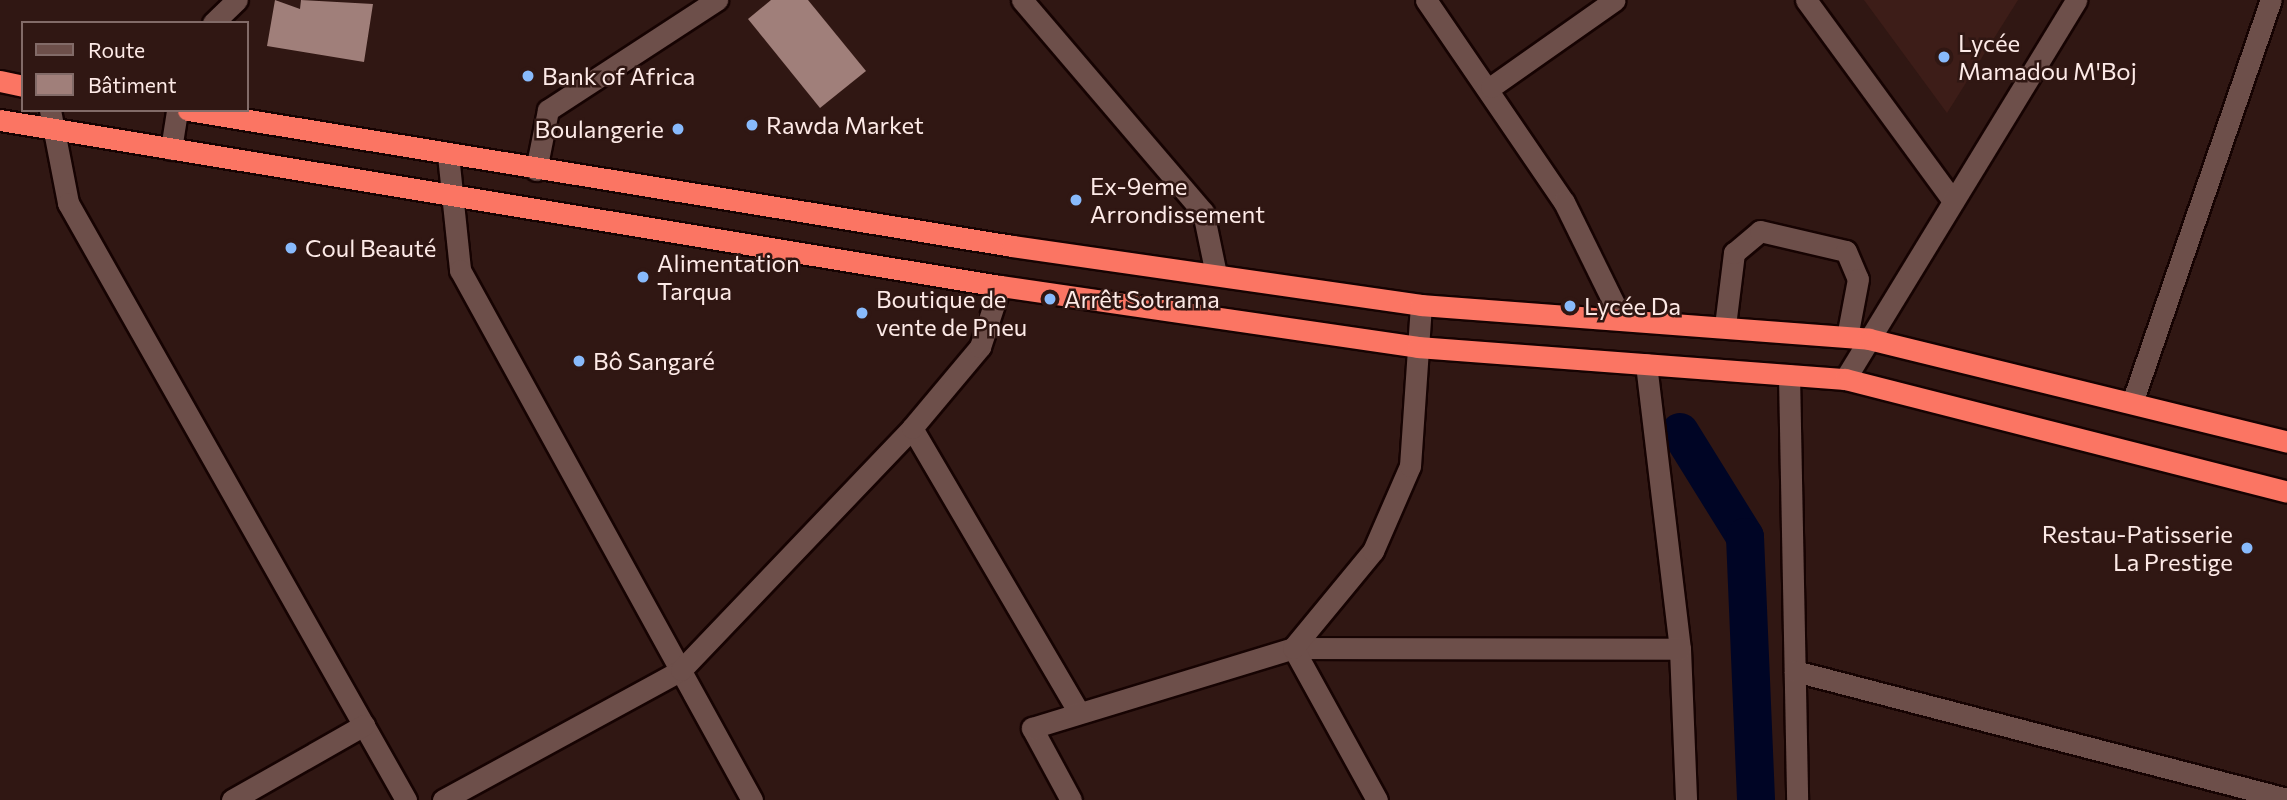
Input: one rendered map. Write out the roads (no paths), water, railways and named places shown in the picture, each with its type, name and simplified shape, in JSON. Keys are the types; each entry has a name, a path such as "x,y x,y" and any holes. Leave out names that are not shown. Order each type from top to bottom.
{"highway":[{"path":"0,81 21,86"},
{"path":"200,112 536,170 1421,305 1620,316 1869,339 2133,400 2287,442"},
{"path":"0,120 52,120 171,149 452,197 1000,286 1418,347 1845,379 2287,492"}],"street":[{"path":"216,21 237,0"},
{"path":"536,170 548,110 717,0"},
{"path":"1022,0 1203,212 1216,274"},
{"path":"1426,0 1490,87 1564,202 1620,316"},
{"path":"1490,87 1615,0"},
{"path":"1806,0 1953,201"},
{"path":"1845,379 2076,0"},
{"path":"2133,400 2271,0"},
{"path":"171,149 177,112"},
{"path":"52,120 68,202 406,800"},
{"path":"448,155 460,270 752,800"},
{"path":"1724,326 1734,253 1760,231 1846,251 1858,279 1847,337"},
{"path":"443,800 681,670 912,428 980,347 1000,286"},
{"path":"1293,649 1373,551 1410,466 1421,305"},
{"path":"1646,364 1679,649 1686,800"},
{"path":"1789,375 1797,800"},
{"path":"912,428 1079,713"},
{"path":"1293,649 1377,800"},
{"path":"1071,800 1032,727 1293,649 1679,649"},
{"path":"1795,671 2287,799"},
{"path":"232,800 364,725"}],"waterway":[{"path":"1680,432 1745,537 1756,800"}],"place":[{"name":"Lycée Mamadou M'Boj","path":"1944,57"},
{"name":"Bank of Africa","path":"528,76"},
{"name":"Rawda Market","path":"752,125"},
{"name":"Boulangerie","path":"678,129"},
{"name":"Ex-9eme Arrondissement","path":"1076,200"},
{"name":"Coul Beauté","path":"291,248"},
{"name":"Alimentation Tarqua","path":"643,277"},
{"name":"Arrêt Sotrama","path":"1050,299"},
{"name":"Lycée Da","path":"1570,306"},
{"name":"Boutique de vente de Pneu","path":"862,313"},
{"name":"Bô Sangaré","path":"579,361"},
{"name":"Restau-Patisserie La Prestige","path":"2247,548"}]}
